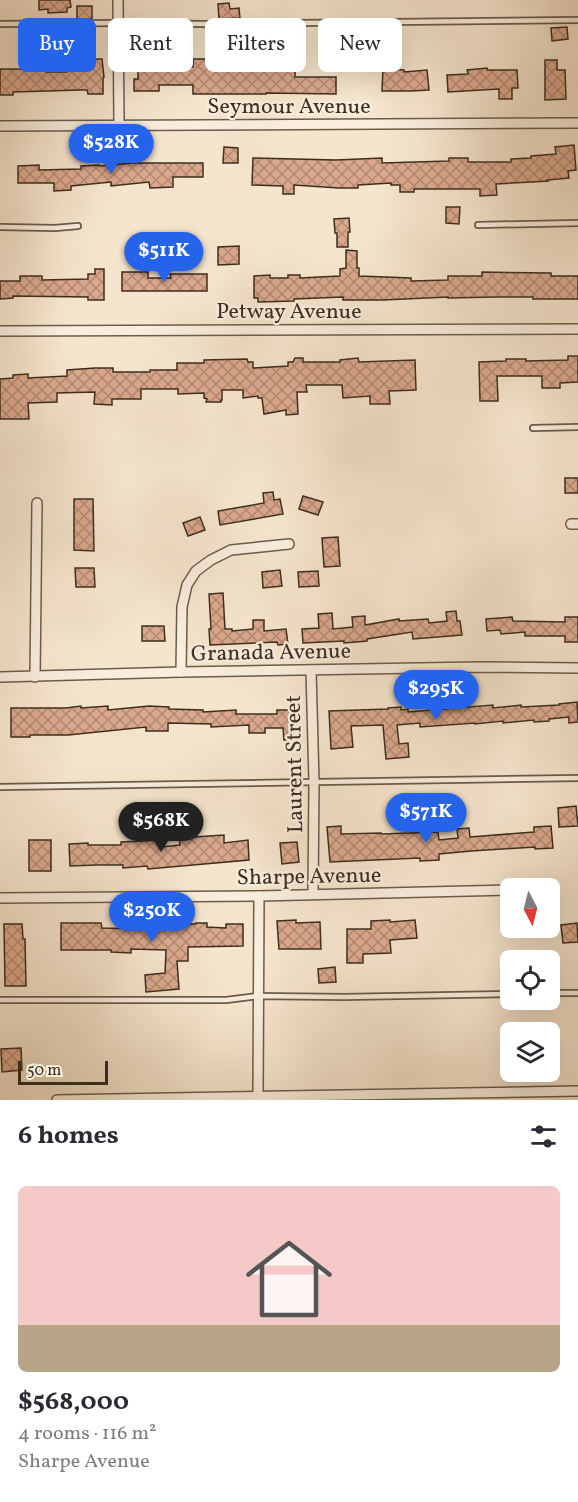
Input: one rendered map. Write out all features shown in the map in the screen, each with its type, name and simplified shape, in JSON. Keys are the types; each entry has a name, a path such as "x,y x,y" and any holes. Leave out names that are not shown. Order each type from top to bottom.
{"street":[{"path":"118,0 118,18"},
{"path":"118,72 119,125"},
{"name":"Seymour Avenue","path":"0,126 578,123"},
{"name":"Petway Avenue","path":"0,332 578,328"},
{"path":"35,677 37,503"},
{"path":"181,672 182,607 187,585 196,571 231,550 289,544"},
{"name":"Granada Avenue","path":"0,677 181,672 578,668"},
{"name":"Laurent Street","path":"311,670 314,894"},
{"name":"Sharpe Avenue","path":"0,898 259,896 500,890"},
{"path":"258,1096 259,896"},
{"path":"57,1100 258,1096 319,1098 551,1096 578,1091"}],"lane":[{"path":"193,24 578,20"},
{"path":"0,24 108,23"},
{"path":"477,225 578,223"},
{"path":"0,227 78,226"},
{"path":"533,428 578,427"},
{"path":"0,787 578,778"},
{"path":"560,993 578,993"},
{"path":"0,1000 226,1000 258,996 500,994"}],"building":[{"path":"39,0 70,0 71,7 67,8 67,12 48,13 48,9 39,10"},
{"path":"229,3 230,9 239,8 240,18 219,18 218,4"},
{"path":"77,6 92,6 92,18 77,18"},
{"path":"567,27 568,39 552,41 551,28"},
{"path":"96,59 102,59 103,94 88,94 87,90 80,90 13,92 13,95 0,95 0,69 18,69 18,72 96,72"},
{"path":"193,59 205,59 205,72 295,72 295,77 336,77 336,94 193,94 193,85 159,85 159,91 134,91 134,79 138,79 138,72 193,72"},
{"path":"545,60 557,60 557,70 565,70 566,99 545,100"},
{"path":"487,68 487,70 517,70 518,88 512,88 512,99 499,99 499,89 448,92 447,75 468,74 467,70"},
{"path":"427,70 429,90 382,91 383,72"},
{"path":"574,145 576,170 568,171 569,178 496,184 497,195 480,196 480,189 414,189 414,192 400,192 400,185 391,185 391,183 358,185 358,188 294,185 294,194 283,194 283,186 252,185 253,158 336,160 382,158 382,163 449,161 449,158 468,158 468,162 511,162 511,159 556,154 555,147"},
{"path":"224,147 238,148 238,163 223,163"},
{"path":"203,163 203,177 173,177 173,187 150,188 149,182 111,186 111,182 71,186 71,190 54,191 54,183 18,183 18,166 39,165 39,170 81,169 81,166"},
{"path":"446,207 460,207 459,224 446,223"},
{"path":"349,218 348,247 337,247 334,219"},
{"path":"239,246 239,264 218,265 218,247"},
{"path":"346,250 357,251 359,276 411,278 411,281 448,280 448,276 482,276 482,272 551,273 551,276 578,276 578,299 448,297 343,300 343,297 258,302 258,298 254,298 254,276 270,275 270,278 288,278 288,275 300,275 300,278 340,276 340,269 346,268"},
{"path":"95,269 104,269 104,300 88,300 88,297 13,296 13,298 0,299 0,281 20,281 20,276 42,276 42,280 88,279 88,274 95,274"},
{"path":"122,272 148,272 148,278 171,278 170,274 207,274 207,291 122,291"},
{"path":"568,356 578,356 578,382 560,383 560,388 542,388 542,376 497,376 498,401 480,401 479,362 506,361 506,359 568,360"},
{"path":"295,358 303,358 303,362 340,362 340,360 358,358 359,362 415,360 416,390 389,391 390,404 370,404 370,396 343,398 342,385 306,385 307,392 297,392 298,414 286,415 286,410 264,414 262,398 258,396 243,398 243,390 222,390 221,402 206,402 204,393 178,394 178,389 141,389 141,399 112,399 112,405 94,404 95,392 57,393 57,402 28,403 29,419 0,419 0,379 13,378 13,375 28,374 28,378 67,376 67,370 95,368 113,368 113,372 177,370 177,363 204,363 204,360 247,359 248,362 253,362 253,368 288,366 288,362 293,362"},
{"path":"565,478 578,478 578,493 565,493"},
{"path":"273,492 274,500 280,499 283,514 220,525 218,511 264,503 263,493"},
{"path":"303,496 323,502 318,515 299,509"},
{"path":"74,499 93,499 94,551 74,550"},
{"path":"200,517 205,530 188,536 183,523"},
{"path":"338,537 340,566 324,567 322,538"},
{"path":"75,568 94,568 95,587 76,587"},
{"path":"280,570 282,586 263,588 262,572"},
{"path":"318,571 319,586 299,587 298,572"},
{"path":"223,593 225,629 232,629 232,631 253,629 253,620 264,620 264,631 286,629 288,644 278,645 277,642 210,645 209,594"},
{"path":"456,611 462,635 413,639 412,632 367,639 367,641 303,643 302,629 319,628 318,614 332,613 333,629 353,627 352,617 365,616 365,625 399,619 399,621 428,619 429,623 447,621 446,612"},
{"path":"512,617 513,621 565,622 565,617 578,617 578,642 565,642 565,636 525,636 525,632 501,634 500,630 487,631 486,619"},
{"path":"142,626 164,626 165,641 142,641"},
{"path":"577,702 578,722 569,723 569,717 534,722 534,720 503,723 503,721 420,727 420,723 397,725 399,744 408,743 409,757 386,759 383,725 351,726 353,747 331,749 329,711 401,707 401,710 408,709 408,712 493,705 493,708"},
{"path":"81,706 81,708 108,706 108,710 149,706 203,710 203,712 236,710 236,714 277,714 277,710 292,710 293,740 284,740 283,728 265,728 265,733 249,733 249,725 211,727 211,724 168,723 168,731 146,731 146,727 68,735 11,737 11,708"},
{"path":"576,806 578,826 559,827 558,808"},
{"path":"341,826 341,834 438,832 439,840 458,838 457,829 469,828 470,837 534,832 534,827 551,826 553,848 535,849 535,847 439,854 439,860 420,861 420,858 330,862 327,827"},
{"path":"224,835 224,843 248,840 249,860 148,869 147,866 123,868 123,865 70,866 69,844 121,845 121,842 161,840 161,847 180,845 179,838"},
{"path":"29,840 51,840 51,871 29,871"},
{"path":"297,842 299,862 282,864 280,843"},
{"path":"296,920 296,923 320,922 321,949 279,949 277,921"},
{"path":"390,920 390,922 415,920 417,938 390,940 391,953 363,954 363,963 347,963 347,929 371,929 371,921"},
{"path":"61,923 101,923 102,928 142,929 142,923 207,923 207,927 226,928 226,924 243,924 243,946 188,947 188,961 177,961 179,989 146,992 145,975 165,973 166,950 131,949 131,953 111,952 111,950 61,950"},
{"path":"577,923 578,942 563,943 561,925"},
{"path":"4,924 22,924 23,939 25,939 26,986 5,986"},
{"path":"335,967 336,982 319,983 318,969"},
{"path":"21,1048 22,1070 2,1072 1,1049"}]}
